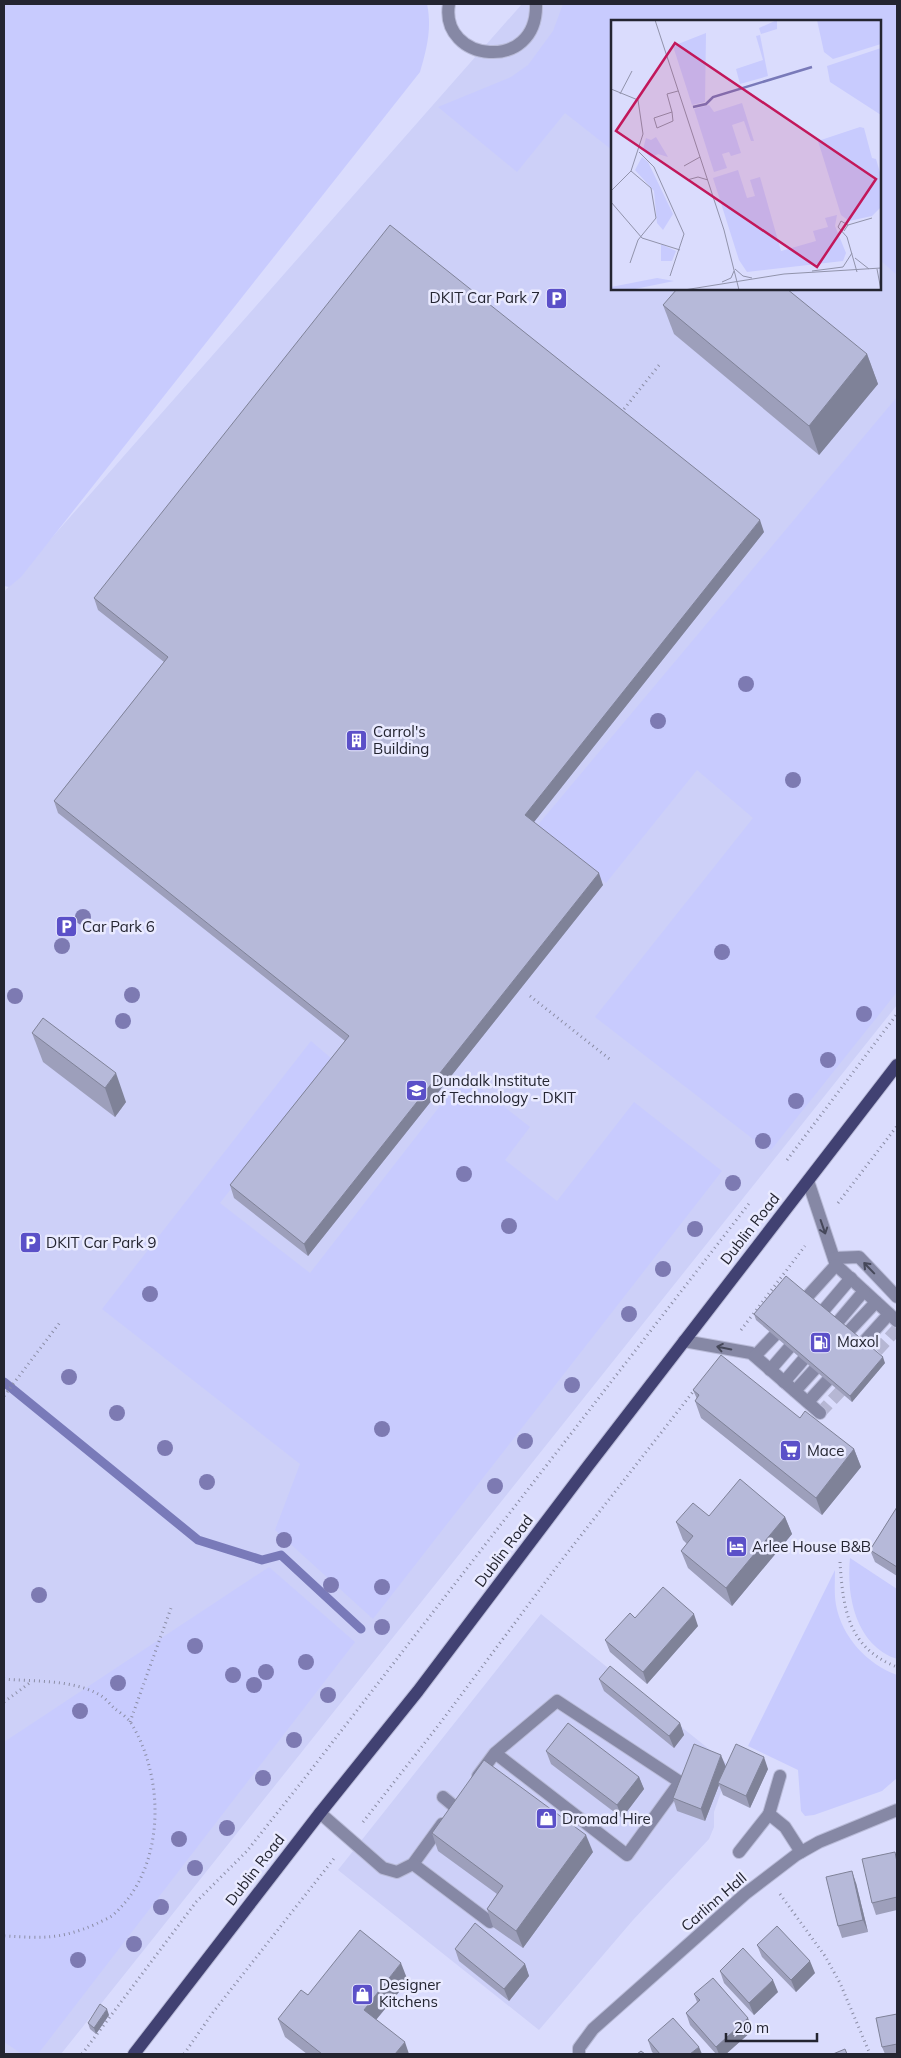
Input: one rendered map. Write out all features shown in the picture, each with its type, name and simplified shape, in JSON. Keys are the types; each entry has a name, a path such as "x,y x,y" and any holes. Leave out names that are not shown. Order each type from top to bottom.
{"main road":[{"name":"Dublin Road","path":"134,2054 320,1813 430,1675 684,1340 897,1065"}],"street":[{"path":"449,4 450,22 457,35 467,45 481,52 496,53 510,50 523,42 532,30 537,16 536,4"},
{"path":"808,1181 835,1261 893,1318 862,1344"},
{"path":"807,1297 835,1261 859,1258 897,1297"},
{"path":"823,1311 851,1278"},
{"path":"837,1323 864,1291"},
{"path":"848,1332 876,1302"},
{"path":"755,1356 774,1336"},
{"path":"684,1340 751,1353 820,1413"},
{"path":"770,1370 789,1348"},
{"path":"784,1382 803,1360"},
{"path":"795,1391 814,1370"},
{"path":"808,1402 827,1381"},
{"path":"472,1784 495,1753 556,1701 680,1782 627,1856 495,1753"},
{"path":"739,1852 769,1814 780,1776"},
{"path":"320,1813 383,1868 397,1872 413,1864 458,1803 443,1797"},
{"name":"Carlinn Hall","path":"579,2054 579,2048 593,2029 745,1894 801,1852 897,1810"},
{"path":"769,1814 785,1827 801,1852"},
{"path":"413,1864 490,1922"}],"path":[{"path":"624,409 660,364"},
{"path":"530,996 612,1061"},
{"path":"787,1160 897,1014"},
{"path":"727,1349 897,1126"},
{"path":"82,2054 196,1902 247,1850 304,1779 751,1201"},
{"path":"4,1396 61,1321"},
{"path":"184,2054 214,2011 441,1722 560,1562 702,1380"},
{"path":"840,1562 842,1593 856,1637 871,1653 897,1667"},
{"path":"130,1722 171,1608"},
{"path":"4,1679 63,1683 100,1695 130,1722 146,1757 156,1795 154,1830 148,1858 133,1893 112,1916 83,1929 54,1938 4,1936"},
{"path":"4,1702 31,1682"},
{"path":"777,1890 824,1956 840,1983 870,2054"}],"shaded area":[{"path":"4,4 427,4 429,21 427,46 420,72 21,577 9,587 4,586"},
{"name":"Dundalk Institute of Technology - DKIT","path":"522,4 897,4 897,1005 61,2054 4,2054 4,592"},
{"path":"563,4 895,4 897,7 897,275 881,261 881,20 611,20 611,149 565,113 517,172 438,107 511,77 528,65 553,31"},
{"path":"897,397 897,992 771,1150 753,1139 595,1017 753,818 697,770 606,883 537,826"},
{"path":"311,1041 332,1059 220,1203 310,1273 464,1075 530,1127 505,1160 557,1201 634,1102 722,1171 373,1619 275,1530 300,1464 102,1309"},
{"path":"850,1558 897,1589 897,1659 883,1652 872,1643 863,1631 852,1603 849,1573"},
{"path":"269,1567 355,1642 38,2054 22,2054 4,2042 4,1742"},
{"path":"835,1570 836,1605 844,1628 866,1656 876,1664 897,1675 897,1778 882,1791 814,1815 805,1816 801,1811 798,1770 748,1746"},
{"name":"Dromad Hire","path":"541,1614 730,1766 714,1812 714,1827 709,1839 633,1920 539,2030 338,1870"}],"building":[{"name":"Carrol's Building","path":"390,225 760,520 525,815 599,873 304,1244 230,1185 349,1036 54,801 168,657 94,598"},
{"path":"676,290 788,290 867,354 809,426 663,305"},
{"path":"43,1018 116,1073 105,1088 32,1033"},
{"path":"786,1276 883,1357 850,1396 754,1314"},
{"name":"Mace","path":"721,1355 800,1418 805,1411 854,1449 816,1498 695,1401 699,1395 693,1390"},
{"name":"Arlee House B&B","path":"740,1479 785,1517 726,1588 681,1551 693,1536 676,1522 693,1503 709,1516"},
{"path":"897,1507 897,1567 870,1550"},
{"path":"663,1587 694,1614 643,1672 605,1640 630,1613 635,1618"},
{"path":"610,1666 680,1723 669,1736 599,1679"},
{"path":"568,1723 639,1777 617,1805 546,1751"},
{"path":"694,1744 721,1755 701,1809 673,1798"},
{"path":"736,1744 764,1757 746,1796 718,1783"},
{"path":"484,1760 586,1835 516,1931 487,1909 503,1886 432,1833"},
{"path":"895,1852 897,1862 897,1897 872,1903 862,1859"},
{"path":"852,1871 863,1920 838,1926 826,1877"},
{"path":"475,1923 525,1964 504,1989 455,1949"},
{"path":"777,1926 810,1961 791,1980 757,1945"},
{"name":"Designer Kitchens","path":"360,1930 401,1963 364,2010 405,2042 395,2054 322,2054 278,2019 301,1990 308,1995"},
{"path":"743,1948 773,1980 749,2003 720,1971"},
{"path":"713,1978 748,2018 716,2047 686,2013 700,2000 694,1994"},
{"path":"100,2004 107,2009 94,2028 88,2023"},
{"path":"897,2014 897,2044 882,2047 876,2018"},
{"path":"673,2018 699,2047 690,2054 660,2054 648,2040"},
{"path":"845,2049 847,2054 833,2054"}],"waterway":[{"path":"4,1382 198,1540 262,1560 281,1555 361,1629"}],"tunnel":[{"path":"865,1364 897,1329"},
{"path":"820,1413 852,1379"}],"place":[{"name":"DKIT Car Park 7","path":"556,298"},
{"name":"Carrol's Building","path":"357,741"},
{"name":"Car Park 6","path":"66,927"},
{"name":"Dundalk Institute of Technology - DKIT","path":"416,1090"},
{"name":"DKIT Car Park 9","path":"30,1243"},
{"name":"Maxol","path":"821,1342"},
{"name":"Mace","path":"791,1451"},
{"name":"Arlee House B&B","path":"736,1547"},
{"name":"Dromad Hire","path":"546,1819"},
{"name":"Designer Kitchens","path":"363,1994"}]}
